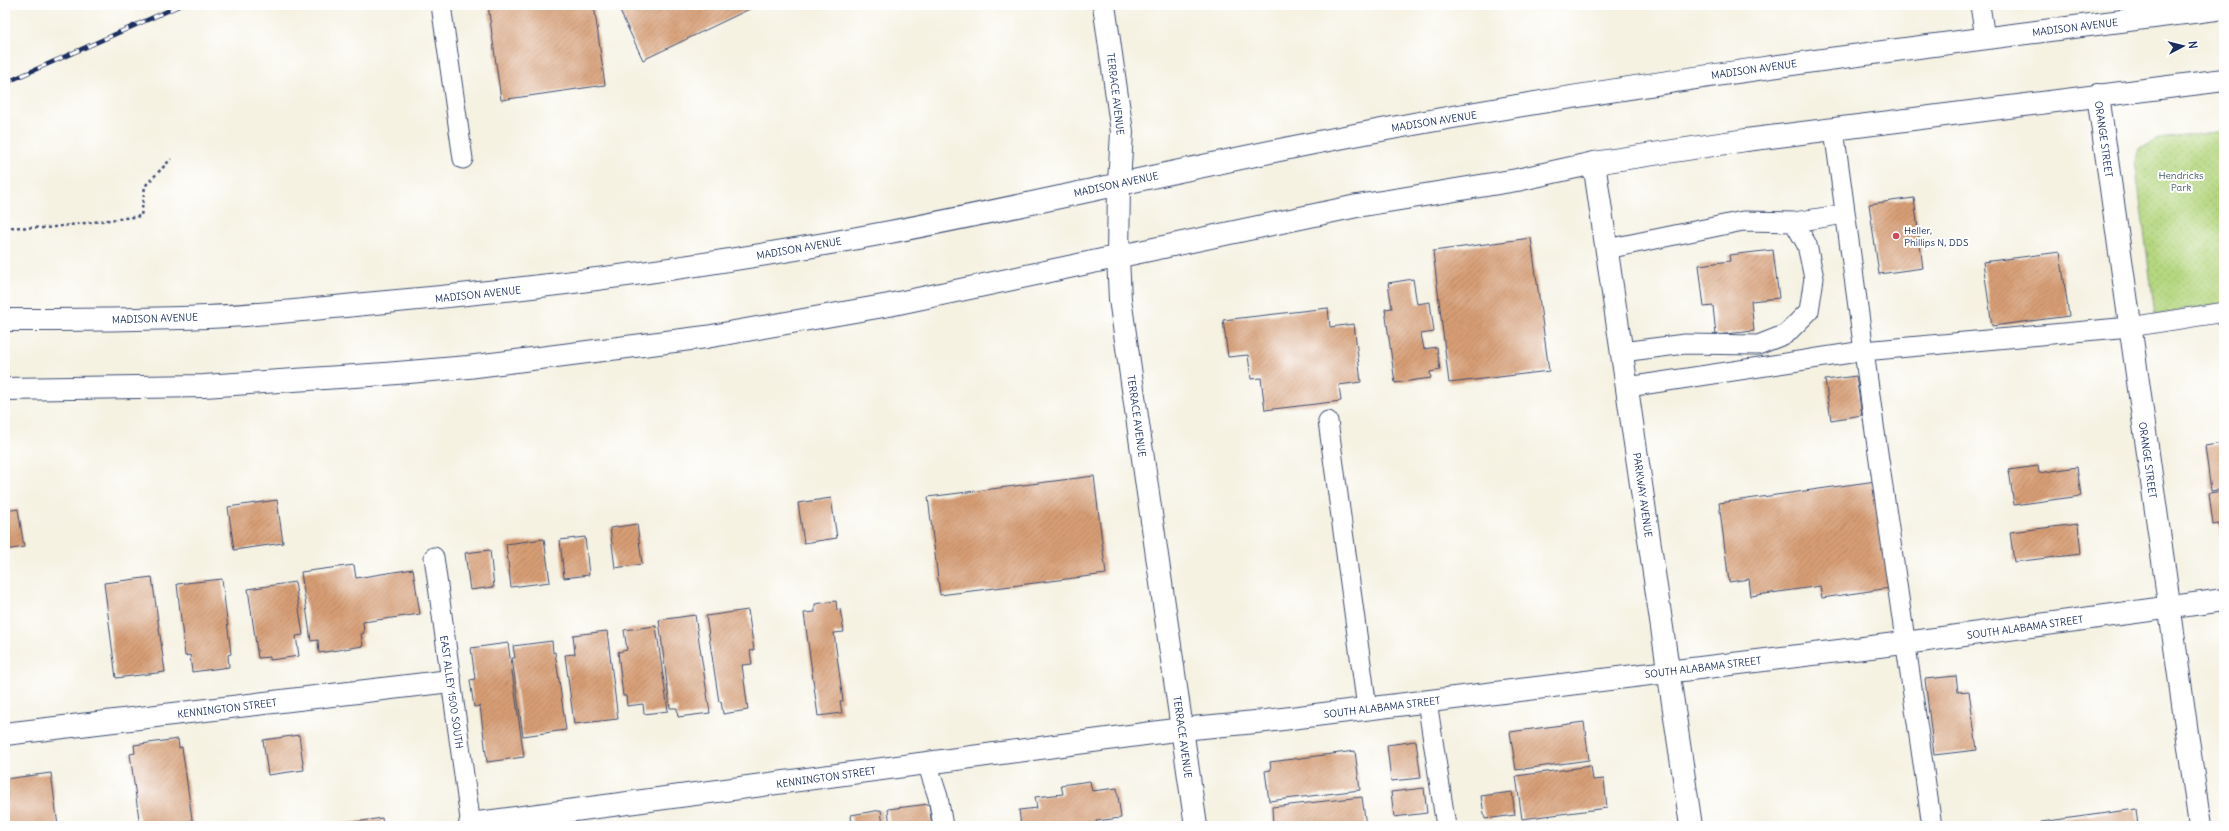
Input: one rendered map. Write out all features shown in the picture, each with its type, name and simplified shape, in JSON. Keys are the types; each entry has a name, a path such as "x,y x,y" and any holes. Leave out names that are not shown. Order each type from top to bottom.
{"street":[{"name":"TERRACE AVENUE","path":"1104,5 1122,132 1119,183 1118,256 1125,331 1196,826"},
{"name":"MADISON AVENUE","path":"5,320 214,317 461,297 568,284 702,264 890,232 1377,130 1636,86 1755,68 2224,8"},
{"path":"5,389 204,386 310,380 468,367 706,337 889,305 1357,206 1517,180 1594,163 1746,140 2224,80"},
{"name":"ORANGE STREET","path":"2098,95 2168,608 2200,826"},
{"name":"PARKWAY AVENUE","path":"1594,163 1628,387 1691,826"},
{"name":"SOUTH ALABAMA STREET","path":"1182,729 1668,672 2224,600"},
{"name":"KENNINGTON STREET","path":"5,734 450,681"},
{"name":"KENNINGTON STREET","path":"471,825 1182,729"}],"lane":[{"path":"441,5 463,159"},
{"path":"1980,5 1985,38"},
{"path":"1834,130 1864,352 1932,826"},
{"path":"1607,249 1743,221 1794,222 1845,214"},
{"path":"1807,245 1815,218"},
{"path":"1622,352 1685,344 1758,345 1786,334 1809,311 1814,278 1807,245 1794,222"},
{"path":"1628,387 1864,352 2130,327 2224,312"},
{"path":"1328,421 1367,708"},
{"name":"EAST ALLEY 1500 SOUTH","path":"434,557 471,825"},
{"path":"1427,701 1446,826"},
{"path":"928,763 938,797 943,826"}],"path":[{"path":"5,227 46,228 141,216 145,186 171,159"}],"green space":[{"name":"Hendricks Park","path":"2224,131 2224,304 2155,315 2135,161 2140,148 2159,139"}],"building":[{"path":"488,5 594,5 605,85 501,100"},
{"path":"617,5 758,5 643,60"},
{"name":"Heller, Phillips N, DDS","path":"1914,198 1923,268 1879,274 1869,204"},
{"path":"1531,238 1549,371 1449,383 1433,251"},
{"path":"1773,250 1779,298 1751,301 1754,331 1716,335 1713,306 1704,307 1699,265 1730,261 1729,255"},
{"path":"2060,252 2069,316 1992,326 1983,262"},
{"path":"1413,279 1417,304 1430,302 1434,332 1421,334 1424,349 1437,347 1440,370 1430,372 1431,378 1395,383 1385,309 1392,308 1388,283"},
{"path":"1328,308 1330,327 1354,324 1361,382 1339,385 1341,401 1265,410 1261,378 1251,379 1248,355 1228,357 1223,320"},
{"path":"1856,376 1862,415 1831,420 1825,380"},
{"path":"2224,443 2224,489 2211,491 2205,446"},
{"path":"2038,466 2039,473 2077,467 2081,496 2014,505 2009,470"},
{"path":"1094,476 1106,574 940,595 928,497"},
{"path":"1876,481 1890,588 1822,598 1820,586 1751,596 1749,579 1729,582 1719,503"},
{"path":"2224,491 2224,535 2220,536 2219,524 2213,525 2209,493"},
{"path":"831,498 837,538 804,543 798,503"},
{"path":"277,500 283,543 234,550 228,507"},
{"path":"18,509 24,547 5,550 5,511"},
{"path":"637,524 642,564 615,568 610,528"},
{"path":"2078,524 2081,554 2014,562 2010,532"},
{"path":"585,537 589,575 564,578 560,540"},
{"path":"544,539 550,582 511,587 506,544"},
{"path":"490,550 494,587 470,590 465,553"},
{"path":"354,565 356,578 413,569 420,614 363,622 364,633 361,634 363,646 319,653 318,640 311,641 301,572"},
{"path":"152,577 165,672 116,678 104,583"},
{"path":"222,579 231,654 228,655 229,667 192,672 190,655 185,656 177,584"},
{"path":"295,582 303,635 296,636 299,656 270,660 270,657 258,658 248,589"},
{"path":"836,601 837,610 840,609 844,632 834,633 843,701 840,701 842,713 818,716 804,613 815,612 815,604"},
{"path":"748,610 754,650 750,651 752,664 742,665 748,710 723,714 721,701 719,702 706,616"},
{"path":"695,615 710,713 678,717 677,708 670,708 659,620"},
{"path":"656,626 668,711 644,714 643,704 627,706 626,696 623,696 618,652 627,650 624,630"},
{"path":"607,631 618,719 574,724 565,655 575,654 573,635"},
{"path":"552,641 553,653 555,652 566,730 523,736 512,658 515,658 513,646"},
{"path":"508,643 524,757 487,762 480,706 474,707 470,680 475,679 471,648"},
{"path":"1956,676 1958,692 1969,691 1977,750 1934,755 1925,679"},
{"path":"1584,722 1589,760 1516,770 1510,732"},
{"path":"299,735 304,770 268,775 263,740"},
{"path":"178,739 179,748 182,747 193,826 140,826 130,754 135,753 134,745"},
{"path":"1416,741 1421,778 1391,781 1387,745"},
{"path":"1355,751 1360,790 1269,801 1265,771 1271,770 1270,762"},
{"path":"1591,766 1593,780 1604,779 1607,808 1522,819 1516,776"},
{"path":"51,773 58,826 7,826 5,779"},
{"path":"1090,781 1092,791 1117,788 1121,818 1096,821 1097,826 1021,826 1019,810 1037,808 1035,797 1063,794 1061,785"},
{"path":"1424,788 1427,813 1394,817 1391,792"},
{"path":"1512,792 1515,815 1485,819 1481,796"},
{"path":"1362,797 1366,826 1273,826 1272,807"},
{"path":"929,804 932,826 890,826 888,809"},
{"path":"2136,809 2138,826 2042,826 2041,822"},
{"path":"881,810 883,826 852,826 851,815"},
{"path":"382,818 383,826 342,826 342,824"}],"railway":[{"path":"5,83 181,5"}],"place":[{"name":"Heller, Phillips N, DDS","path":"1896,236"}]}
